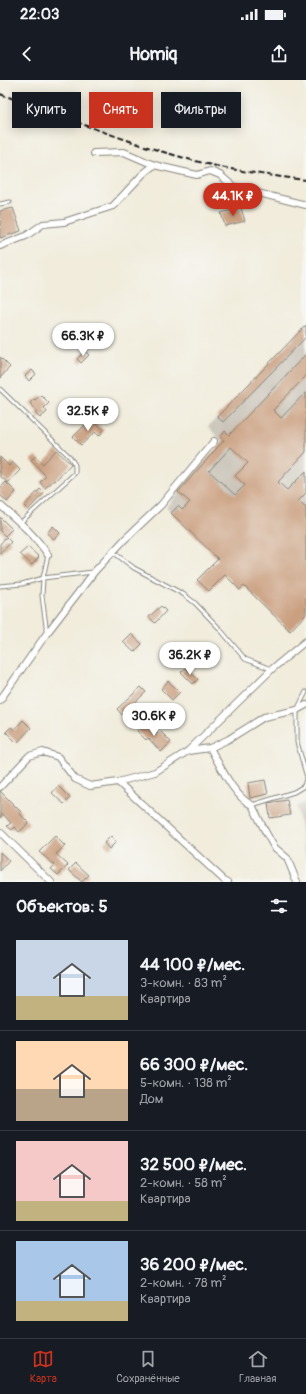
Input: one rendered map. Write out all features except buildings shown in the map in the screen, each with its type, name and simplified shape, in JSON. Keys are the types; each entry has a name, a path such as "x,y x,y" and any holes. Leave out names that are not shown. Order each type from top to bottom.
{"street":[{"path":"94,153 124,152 154,165 197,175 210,171 220,175 234,188 306,205"},
{"path":"0,246 26,236 43,224 64,222 113,206 143,174 154,165"},
{"path":"0,700 47,633 96,571 113,552 161,505 214,441"},
{"path":"0,506 20,523 48,555"},
{"path":"0,787 29,756 43,752 58,758 75,780 90,786 118,782 155,772 188,751 272,669 306,640"},
{"path":"188,751 210,748 229,739 264,717 297,710 306,705"},
{"path":"210,748 228,780 245,802 252,805 274,847 287,858 297,882"},
{"path":"118,782 224,880 228,882"},
{"path":"0,832 51,882"}],"lane":[{"path":"0,204 10,202"},
{"path":"0,389 70,457 75,465 75,473 20,523"},
{"path":"113,552 134,568 183,594 195,603 219,628 245,659 272,669"},
{"path":"47,633 42,596 43,578 48,555"},
{"path":"0,586 22,584 43,578 96,571"},
{"path":"306,692 297,710 297,742 306,774"},
{"path":"252,805 294,792 304,786 306,780"}],"shaded area":[{"path":"306,325 306,614 290,631 166,507 223,442 208,427"},
{"path":"306,802 306,861 297,806"}],"railway":[{"path":"0,94 113,135 181,157 243,171 306,180"}]}
